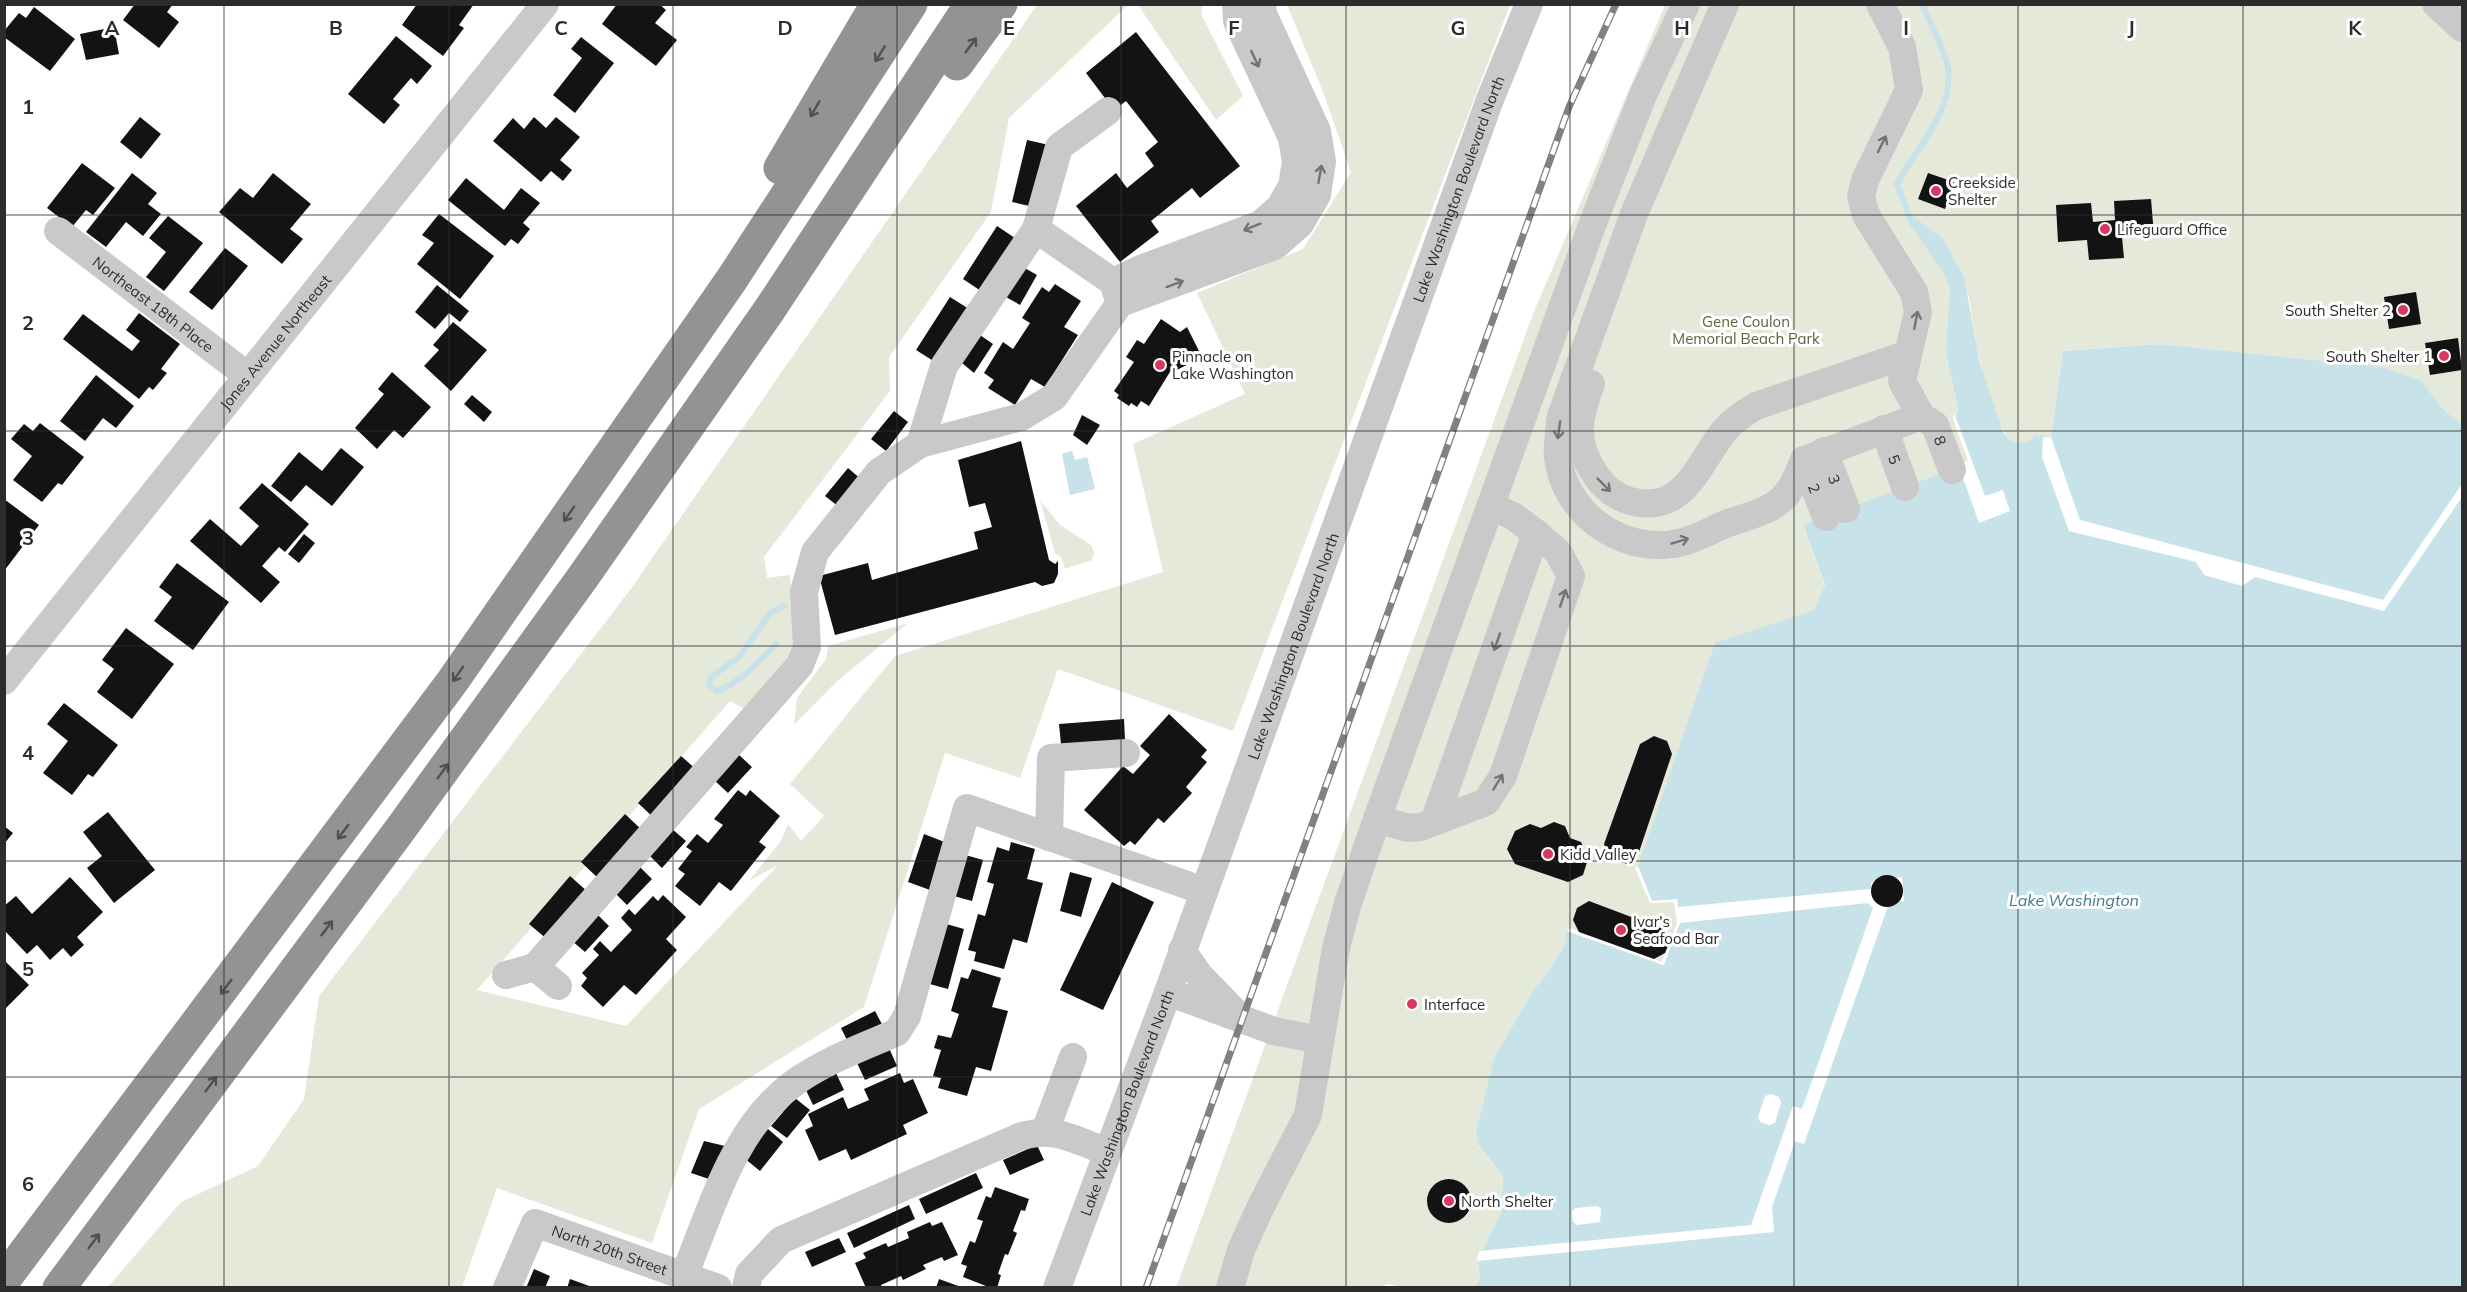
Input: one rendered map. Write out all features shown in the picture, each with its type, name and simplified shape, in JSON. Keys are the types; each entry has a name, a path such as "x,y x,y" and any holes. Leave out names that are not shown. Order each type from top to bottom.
{"highway":[{"path":"603,466 877,4"},
{"path":"4,1281 356,815 453,682 732,279 911,4"},
{"path":"59,1287 402,827 583,577 770,309 971,4"},
{"path":"770,309 1001,4"}],"street":[{"name":"Jones Avenue Northeast","path":"4,681 545,4"},
{"path":"506,975 536,967 800,665 807,647 804,592 815,552 879,472 920,444 1021,417 1054,397 1116,293 1143,268 1261,224 1280,207 1292,186 1296,162 1292,138 1237,21 1236,4"},
{"path":"1116,293 1275,246 1300,224 1317,195 1322,162 1317,130 1263,14 1262,4"},
{"name":"Lake Washington Boulevard North","path":"1057,1287 1204,891 1489,102 1529,4"},
{"path":"1230,1287 1241,1250 1308,1115 1320,1040 1345,915 1377,819 1616,162 1643,95 1686,4"},
{"path":"1725,4 1634,214 1561,416 1557,440 1558,458 1565,484 1573,498 1593,521 1610,533 1631,541 1656,546 1675,544 1761,511 1786,496 1815,459 1901,423 1902,381 1918,312 1914,292 1866,215 1861,197 1865,180 1909,90 1902,47 1880,4"},
{"path":"1745,4 1680,137 1581,413 1579,440 1588,464 1602,486 1618,497 1642,504 1666,500 1681,492 1697,473 1724,431 1738,416 1756,406 1908,354"},
{"path":"2436,4 2463,28"},
{"path":"920,444 944,366 1036,229 1059,147 1108,111"},
{"path":"1036,229 1116,293"},
{"name":"Northeast 18th Place","path":"58,231 248,376"},
{"name":"5","path":"1901,423 1930,478 1901,423"},
{"name":"3","path":"1815,459 1835,513 1815,459"},
{"path":"1377,819 1408,828 1434,822 1486,802 1503,776 1571,576 1558,552 1513,516 1491,506"},
{"path":"1434,822 1536,533"},
{"path":"1049,837 1051,758 1126,753"},
{"path":"684,1276 738,1146 779,1095 814,1072 897,1032 907,1016 967,808 1204,891"},
{"path":"1182,950 1204,982 1243,1020"},
{"path":"536,967 558,986"},
{"path":"1167,992 1274,1031 1320,1040"},
{"path":"1045,1131 1073,1057"},
{"path":"746,1287 749,1274 781,1240 1019,1137 1045,1131 1108,1152"},
{"name":"North 20th Street","path":"507,1287 535,1223 647,1276 684,1276 718,1287"}],"green space":[{"path":"1037,5 1128,5 1009,118 991,212 889,357 890,391 764,557 767,577 765,578 790,575 797,649 748,711 730,701 477,990 626,1026 778,865 749,881 781,841 788,824 801,841 824,816 790,784 895,656 1163,572 1133,444 1245,394 1197,293 1303,249 1351,172 1322,89 1287,5 1510,5 1233,731 1058,669 1020,778 945,753 864,1007 699,1109 652,1243 497,1188 462,1287 107,1288 181,1202 258,1166 304,1099 319,996 630,590"},
{"path":"1138,5 1203,5 1201,14 1243,96 1216,120"},
{"name":"Gene Coulon Memorial Beach Park","path":"1665,5 2462,5 2462,425 2441,407 2422,381 2382,367 2160,344 2063,351 2051,437 2035,436 2026,443 2012,442 2002,428 1988,392 1968,292 1946,355 1958,408 1956,418 1972,463 1803,526 1825,586 1814,610 1715,644 1677,899 1680,923 1664,965 1567,931 1564,946 1548,973 1534,989 1494,1058 1479,1147 1503,1177 1501,1212 1478,1260 1480,1279 1473,1288 1403,1288 1389,1284 1376,1288 1176,1288 1533,314"},
{"path":"1040,500 1060,525 1091,545 1094,552 1092,560 1065,569 1061,557 1055,553"},
{"path":"908,623 836,682 794,725 797,698 826,659 828,646"}],"water":[{"name":"Lake Washington","path":"1911,215 1943,239 1964,277 1980,364 2003,432 2012,442 2026,443 2035,435 2051,437 2063,351 2160,344 2382,367 2422,381 2441,407 2462,425 2462,1287 1473,1288 1480,1279 1478,1260 1501,1212 1503,1177 1479,1146 1476,1133 1494,1058 1534,989 1548,973 1564,946 1567,931 1663,965 1680,923 1677,899 1652,901 1638,866 1715,643 1814,610 1825,585 1803,525 1972,462 1956,418 1958,408 1946,355 1950,290 1944,274 1919,238"},
{"path":"1072,451 1075,460 1087,457 1095,489 1070,495 1062,454"}],"pier":[{"path":"1954,413 1985,496 2003,490 2010,511 1979,523 1958,464 1968,461 1953,419"},
{"path":"2043,437 2051,437 2080,520 2383,600 2462,484 2462,497 2384,611 2255,577 2242,586 2204,575 2196,562 2069,531 2042,457"},
{"path":"1638,866 1652,901 1677,899 1678,907 1871,889 1871,882 1902,877 1904,901 1890,903 1888,906 1804,1144 1795,1141 1772,1207 1774,1232 1477,1261 1479,1251 1751,1225 1793,1106 1802,1109 1873,908 1868,903 1680,923 1664,965 1567,931 1570,928 1662,962 1677,923 1674,902 1650,903 1635,868"},
{"path":"1771,1094 1779,1097 1781,1103 1775,1123 1769,1125 1760,1122 1758,1117 1765,1096"},
{"path":"1598,1206 1601,1209 1600,1222 1577,1225 1573,1222 1572,1212 1575,1208"}],"building":[{"path":"135,4 173,4 167,12 179,22 159,48 123,20"},
{"path":"417,4 474,4 459,25 464,28 443,56 402,25"},
{"path":"617,4 659,4 666,10 655,23 677,40 656,66 602,24"},
{"path":"34,7 75,39 50,71 4,37 4,31 19,13 26,18"},
{"path":"114,27 119,54 86,60 80,34"},
{"path":"1136,32 1240,166 1200,198 1192,188 1151,221 1159,232 1120,262 1076,206 1116,173 1127,188 1154,166 1145,153 1158,142 1126,101 1114,110 1086,73"},
{"path":"396,36 432,66 417,84 411,78 393,99 400,105 384,124 348,94"},
{"path":"581,37 614,63 575,113 553,95 582,58 571,49"},
{"path":"140,117 161,134 141,159 120,142"},
{"path":"534,117 546,128 556,117 580,137 560,160 572,170 563,181 551,171 541,182 493,141 513,118 524,129"},
{"path":"1027,140 1049,145 1034,207 1012,202"},
{"path":"82,163 115,188 93,215 86,210 72,227 47,208"},
{"path":"132,173 157,193 148,204 161,214 143,236 126,222 106,247 86,232"},
{"path":"273,173 311,204 290,229 303,239 282,264 219,212 240,188 253,198"},
{"name":"Creekside Shelter","path":"1928,173 1954,182 1945,209 1918,199"},
{"path":"466,178 504,210 521,188 540,203 523,223 530,229 518,244 511,239 505,246 448,200"},
{"name":"Lifeguard Office","path":"2151,199 2154,235 2122,237 2124,258 2089,260 2087,240 2058,242 2056,205 2091,203 2093,222 2115,220 2114,201"},
{"path":"439,214 494,256 460,299 417,264 434,243 422,235"},
{"path":"168,216 203,243 164,291 146,277 166,252 149,238"},
{"path":"997,226 1015,238 981,291 963,279"},
{"path":"225,248 248,266 212,310 189,292"},
{"path":"1023,267 1037,275 1020,305 1006,297"},
{"path":"1055,284 1081,301 1064,327 1078,335 1045,387 1031,379 1015,405 988,388 994,380 984,373 1003,342 1013,349 1030,323 1022,318 1042,287 1049,292"},
{"path":"437,285 469,311 460,322 449,313 435,329 415,312"},
{"name":"South Shelter 2","path":"2416,292 2421,324 2389,329 2384,297"},
{"path":"950,297 969,309 935,362 916,350"},
{"path":"139,313 180,344 161,369 167,373 153,390 149,387 139,399 63,339 83,314 132,351 140,341 126,330"},
{"name":"Pinnacle on Lake Washington","path":"1161,319 1180,332 1187,327 1202,357 1175,371 1173,367 1149,406 1141,401 1137,407 1131,403 1129,406 1117,398 1119,395 1114,391 1134,362 1126,357 1137,340 1144,344"},
{"path":"453,322 487,350 451,391 424,366 439,350 433,345"},
{"path":"980,335 993,344 974,373 962,363"},
{"name":"South Shelter 1","path":"2458,338 2462,370 2430,375 2425,343"},
{"path":"392,372 431,407 403,438 394,430 377,449 355,428 384,394 378,389"},
{"path":"96,375 134,406 116,428 103,418 85,441 60,421"},
{"path":"472,395 492,412 484,422 464,404"},
{"path":"894,411 908,422 886,451 871,439"},
{"path":"1082,415 1100,425 1087,445 1073,435"},
{"path":"40,423 84,457 62,485 58,483 42,502 13,480 32,456 11,439 24,424 33,431"},
{"path":"1021,441 1049,560 1055,564 1058,561 1058,574 1054,583 1042,586 1035,582 835,635 819,576 868,563 872,580 978,549 974,532 992,527 985,503 969,507 958,460"},
{"path":"341,448 364,467 332,506 306,485 291,502 271,486 299,452 322,471"},
{"path":"848,468 862,480 839,507 825,496"},
{"path":"262,483 309,524 285,552 279,547 262,566 280,582 261,603 190,541 210,519 241,546 259,526 239,508"},
{"path":"4,499 39,525 4,571"},
{"path":"304,534 315,543 299,563 288,554"},
{"path":"177,563 229,602 193,650 154,621 172,597 159,587"},
{"path":"126,628 174,664 132,719 97,692 114,669 102,660"},
{"path":"64,703 118,745 93,777 88,774 72,795 43,773 68,741 47,724"},
{"path":"1169,714 1207,750 1201,757 1207,762 1186,787 1192,793 1164,823 1158,818 1135,845 1130,841 1124,846 1084,810 1123,766 1133,774 1150,755 1140,746"},
{"path":"1124,719 1125,740 1061,744 1059,724"},
{"path":"1654,736 1667,741 1672,754 1638,855 1627,864 1609,858 1604,844 1640,744"},
{"path":"738,754 752,767 728,793 714,780"},
{"path":"681,756 698,771 654,818 638,803"},
{"path":"738,790 746,796 750,790 780,816 759,842 766,847 731,891 719,882 700,906 675,886 685,874 678,869 692,851 686,847 697,834 708,843 723,825 714,819"},
{"path":"108,812 155,870 114,903 87,868 102,856 83,832"},
{"path":"625,814 644,832 600,880 581,862"},
{"name":"Kidd Valley","path":"1554,822 1565,826 1570,838 1581,842 1588,859 1583,875 1568,882 1515,864 1507,849 1515,831 1530,824 1541,828"},
{"path":"4,826 13,833 4,844"},
{"path":"671,828 686,841 662,868 648,854"},
{"path":"924,834 947,843 930,890 908,882"},
{"path":"1011,842 1035,849 1027,879 1043,883 1027,943 1013,939 1004,969 974,961 976,952 968,950 978,914 985,916 994,884 987,882 997,847 1009,851"},
{"path":"962,854 983,860 972,901 950,895"},
{"path":"639,866 652,879 627,905 614,892"},
{"path":"1070,872 1092,878 1081,917 1060,911"},
{"path":"1887,875 1898,880 1903,891 1898,902 1887,907 1876,902 1871,891 1876,880"},
{"path":"570,876 588,892 548,940 529,924"},
{"path":"70,877 103,912 77,937 84,945 71,957 63,948 50,960 37,945 27,954 4,930 4,906 16,896 32,914"},
{"path":"1112,882 1154,902 1103,1010 1060,990"},
{"path":"663,895 686,917 666,939 677,950 636,995 624,985 603,1007 581,986 587,978 582,973 599,955 593,949 600,941 611,952 632,930 621,918 629,909 635,915 653,896 658,901"},
{"name":"Ivar's Seafood Bar","path":"1589,901 1663,929 1670,941 1665,953 1654,959 1579,932 1573,920 1577,908"},
{"path":"596,913 609,926 585,952 571,940"},
{"path":"943,923 964,929 948,989 926,983"},
{"path":"4,960 29,985 4,1010"},
{"path":"972,969 1001,978 992,1007 1008,1011 991,1071 976,1067 967,1096 938,1088 941,1078 933,1076 941,1050 934,1048 938,1035 951,1038 959,1014 951,1011 961,977 968,979"},
{"path":"875,1011 884,1028 850,1046 841,1028"},
{"path":"889,1048 897,1066 865,1080 857,1063"},
{"path":"836,1073 844,1090 813,1105 805,1088"},
{"path":"900,1073 904,1083 913,1079 928,1113 903,1125 907,1134 851,1160 846,1149 819,1161 805,1130 813,1126 808,1114 843,1097 848,1109 869,1100 864,1089"},
{"path":"795,1098 810,1110 787,1138 771,1126"},
{"path":"768,1129 783,1142 760,1171 744,1158"},
{"path":"704,1141 725,1146 712,1180 691,1173"},
{"path":"1037,1145 1044,1160 1010,1175 1003,1160"},
{"path":"976,1173 983,1188 926,1214 919,1199"},
{"name":"North Shelter","path":"1449,1179 1464,1186 1471,1201 1464,1216 1449,1223 1434,1216 1427,1201 1434,1186"},
{"path":"995,1187 1029,1199 1025,1211 1021,1210 1013,1231 1017,1233 1008,1255 1005,1254 998,1274 1001,1275 997,1288 991,1288 963,1277 967,1266 961,1264 970,1241 975,1243 983,1221 977,1219 986,1196 991,1198"},
{"path":"909,1205 915,1219 854,1248 847,1233"},
{"path":"930,1222 932,1226 942,1222 958,1255 944,1261 942,1257 923,1265 926,1269 903,1280 901,1276 881,1285 882,1288 866,1288 855,1263 866,1258 863,1253 886,1243 888,1247 909,1238 907,1232"},
{"path":"839,1238 846,1252 812,1267 805,1252"},
{"path":"534,1269 550,1276 545,1288 526,1288"},
{"path":"570,1279 592,1287 592,1288 567,1288"},
{"path":"939,1279 961,1287 961,1288 936,1288"}],"waterway":[{"path":"1919,231 1912,223 1897,184 1932,130 1945,100 1948,85 1948,69 1944,54 1922,4"},
{"path":"776,644 734,683 717,691 709,685 711,677 739,657 770,613 784,606"}],"railway":[{"path":"1146,1288 1569,107 1616,4"}],"place":[{"name":"Creekside Shelter","path":"1936,191"},
{"name":"Lifeguard Office","path":"2105,229"},
{"name":"South Shelter 2","path":"2403,310"},
{"name":"South Shelter 1","path":"2444,356"},
{"name":"Pinnacle on Lake Washington","path":"1160,365"},
{"name":"Kidd Valley","path":"1548,854"},
{"name":"Ivar's Seafood Bar","path":"1621,930"},
{"name":"Interface","path":"1412,1004"},
{"name":"North Shelter","path":"1449,1201"}]}
